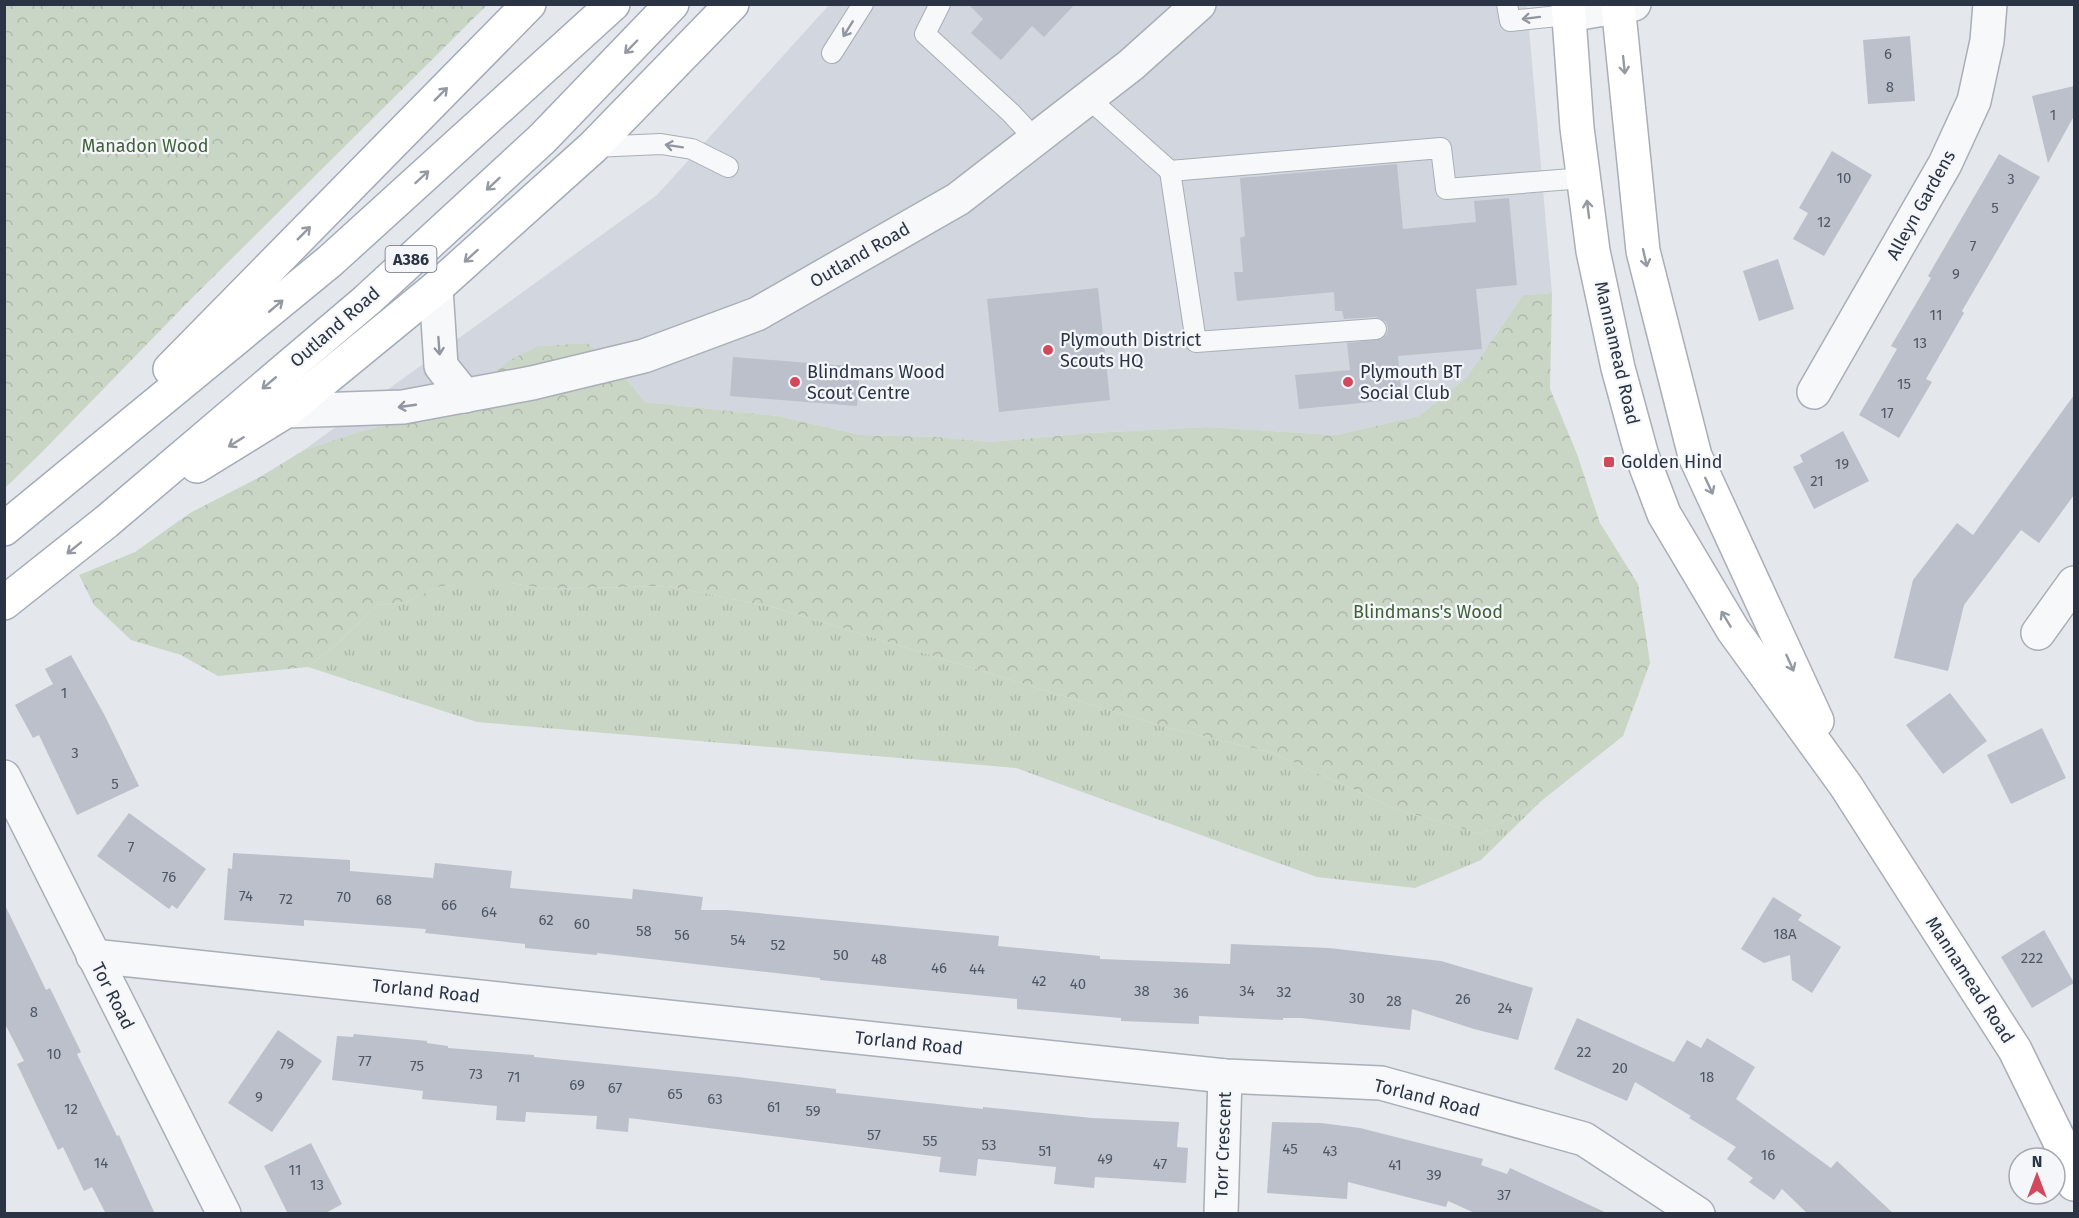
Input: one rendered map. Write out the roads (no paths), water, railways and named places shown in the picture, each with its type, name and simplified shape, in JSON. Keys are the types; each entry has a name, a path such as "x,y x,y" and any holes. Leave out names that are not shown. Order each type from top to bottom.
{"main road":[{"path":"49,493 529,4"},
{"name":"A386","path":"4,529 330,261 613,4"},
{"name":"Outland Road","path":"4,603 106,522 366,301 542,139 672,4"},
{"path":"106,522 286,411 436,288 593,147 732,4"},
{"name":"Mannamead Road","path":"1623,5 1643,251 1695,456 1846,786"},
{"name":"Mannamead Road","path":"1568,10 1577,128 1571,179 1593,251 1618,368 1642,456 1664,514 1733,630 1846,786 2015,1050 2061,1144 2074,1184"}],"street":[{"name":"Outland Road","path":"286,411 403,408 532,383 644,356 757,314 958,199 1131,65 1199,4"},
{"name":"Alleyn Gardens","path":"1814,392 1945,164 1966,119 1974,101 1988,41 1990,4"},
{"path":"1568,10 1623,5"},
{"path":"436,288 441,366 465,396"},
{"path":"2038,633 2074,583"},
{"name":"Tor Road","path":"4,777 224,1214"},
{"name":"Torland Road","path":"93,956 1225,1076 1381,1083 1584,1139 1698,1214"},
{"name":"Torr Crescent","path":"1221,1214 1225,1076"}],"lane":[{"path":"832,53 863,4"},
{"path":"940,4 925,34 1011,113 1035,139"},
{"path":"1507,4 1510,21 1568,10"},
{"path":"1088,98 1170,171 1196,342 1376,329"},
{"path":"593,147 661,144 692,149 728,167"},
{"path":"1170,171 1441,148 1446,189 1571,179"}],"place":[{"name":"Plymouth District Scouts HQ","path":"1048,350"},
{"name":"Blindmans Wood Scout Centre","path":"795,382"},
{"name":"Plymouth BT Social Club","path":"1348,382"},
{"name":"Golden Hind","path":"1609,462"}],"park label":[{"name":"Manadon Wood","path":"145,146"},
{"name":"Blindmans's Wood","path":"1428,612"}]}
